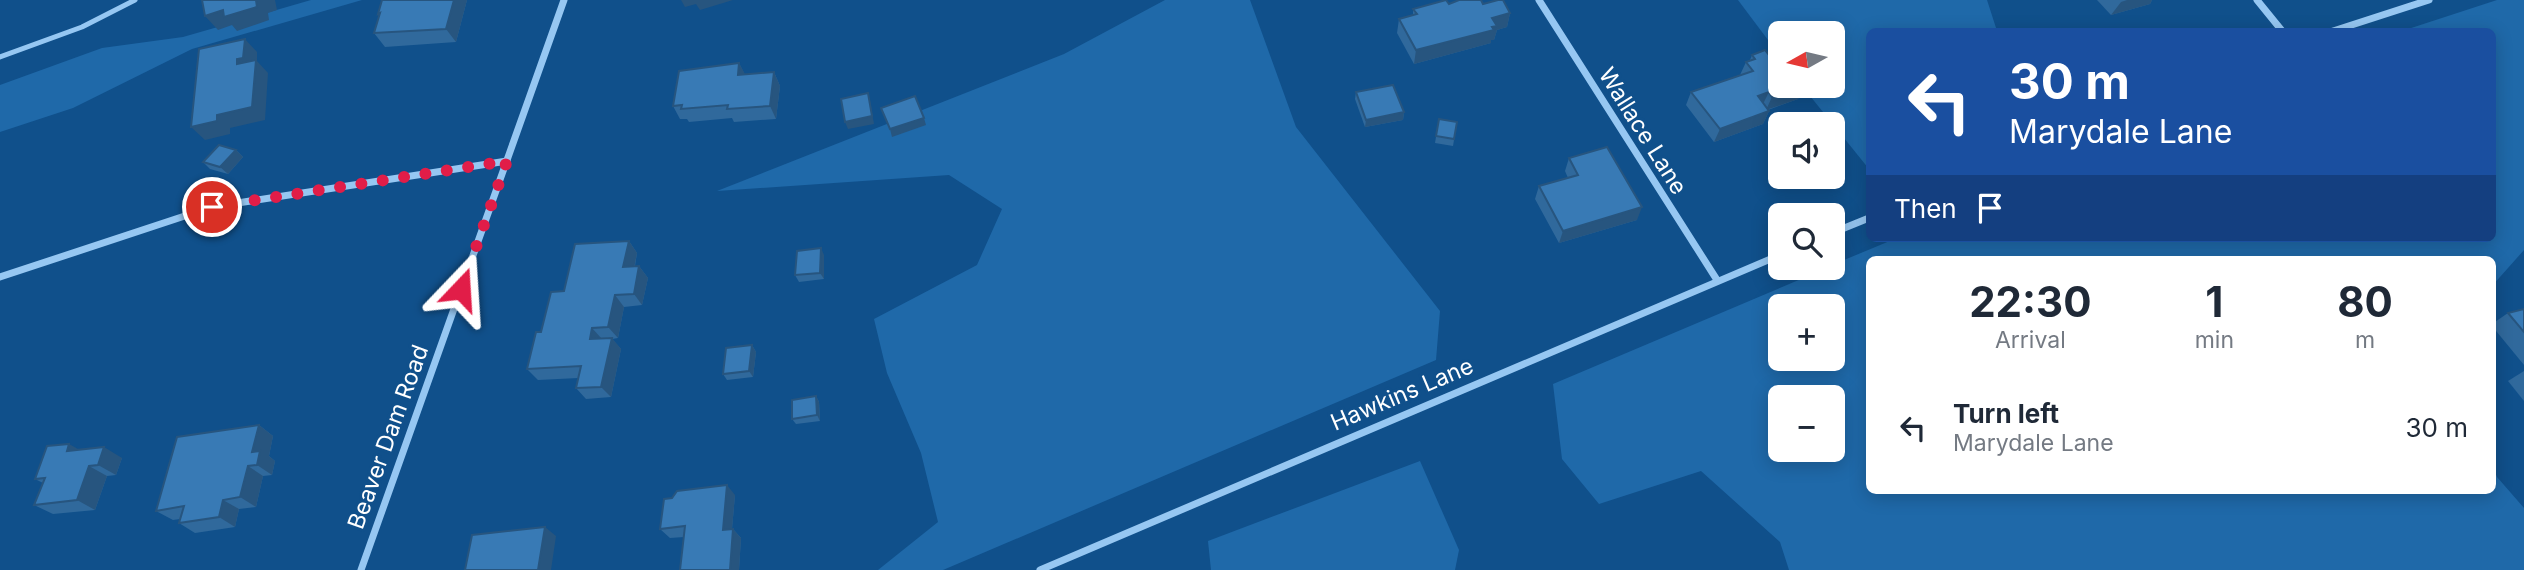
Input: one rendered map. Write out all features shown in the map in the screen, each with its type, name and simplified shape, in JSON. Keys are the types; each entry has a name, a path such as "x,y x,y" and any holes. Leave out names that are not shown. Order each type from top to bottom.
{"street":[{"name":"Beaver Dam Road","path":"361,570 564,0"},
{"name":"Wallace Lane","path":"1539,0 1717,281"},
{"path":"2257,0 2280,28"},
{"path":"2342,28 2429,0"},
{"path":"0,277 212,207 507,161"},
{"path":"1845,228 1866,219"},
{"name":"Hawkins Lane","path":"1040,570 1768,260"}],"lane":[{"path":"0,57 82,27 135,0"}],"shaded area":[{"path":"311,0 362,0 192,49 73,108 0,132 0,85 102,48 183,37"},
{"path":"1165,0 1250,0 1296,127 1440,311 1436,360 943,570 878,570 938,522 921,453 887,373 874,319 977,265 1002,209 949,175 717,191 1064,54"},
{"path":"1738,0 1987,0 1996,28 1866,28 1866,165 1845,139 1845,112 1823,112 1812,98 1845,98 1845,21 1768,21 1768,40"},
{"path":"2497,0 2524,0 2524,250 2496,282 2496,256 1866,256 1866,494 2496,494 2496,475 2524,508 2524,570 1789,570 1780,542 1701,471 1599,504 1562,459 1553,384 1799,280 1845,280 1845,260 1887,242 2496,242 2496,28 2411,28"},
{"path":"1420,461 1459,550 1455,570 1211,570 1208,541"}],"building":[{"path":"202,0 256,0 257,7 224,17 223,10 205,16"},
{"path":"382,0 454,0 446,29 374,33"},
{"path":"1446,0 1449,4 1459,0 1481,0 1483,4 1503,0 1510,13 1492,18 1497,26 1492,27 1494,30 1416,50 1399,19 1417,14 1413,9"},
{"path":"245,39 243,58 237,59 237,64 256,60 252,107 217,115 217,121 191,127 199,49"},
{"path":"1765,50 1768,54 1768,92 1758,96 1769,111 1720,129 1691,92 1753,71 1746,62 1755,59 1752,55"},
{"path":"739,63 738,75 774,72 770,106 727,109 728,105 681,109 682,105 673,106 679,71"},
{"path":"1393,85 1404,112 1366,120 1356,92"},
{"path":"868,93 872,116 845,122 841,99"},
{"path":"915,96 924,118 890,129 881,108"},
{"path":"1439,119 1457,122 1454,139 1436,136"},
{"path":"219,145 236,150 220,167 203,162"},
{"path":"1607,147 1642,207 1563,231 1539,186 1578,175 1569,158"},
{"path":"629,241 623,267 639,266 634,294 615,295 608,327 592,328 590,339 612,338 601,387 576,388 581,366 527,369 536,332 541,332 551,292 564,291 575,244"},
{"path":"821,248 820,273 795,275 797,251"},
{"path":"2524,309 2524,332 2508,313"},
{"path":"752,345 749,371 723,374 726,348"},
{"path":"816,396 817,415 792,419 792,400"},
{"path":"259,425 252,452 260,451 257,465 248,466 240,497 223,500 219,517 179,523 184,506 156,511 177,437"},
{"path":"69,444 67,451 104,447 98,465 89,466 77,500 34,505 45,478 35,479 47,446"},
{"path":"727,485 723,530 733,529 730,570 680,570 685,526 660,529 664,499 672,498 677,491"},
{"path":"545,527 538,570 465,570 472,535"}],"route":[{"path":"212,207 507,161 461,289"}]}
